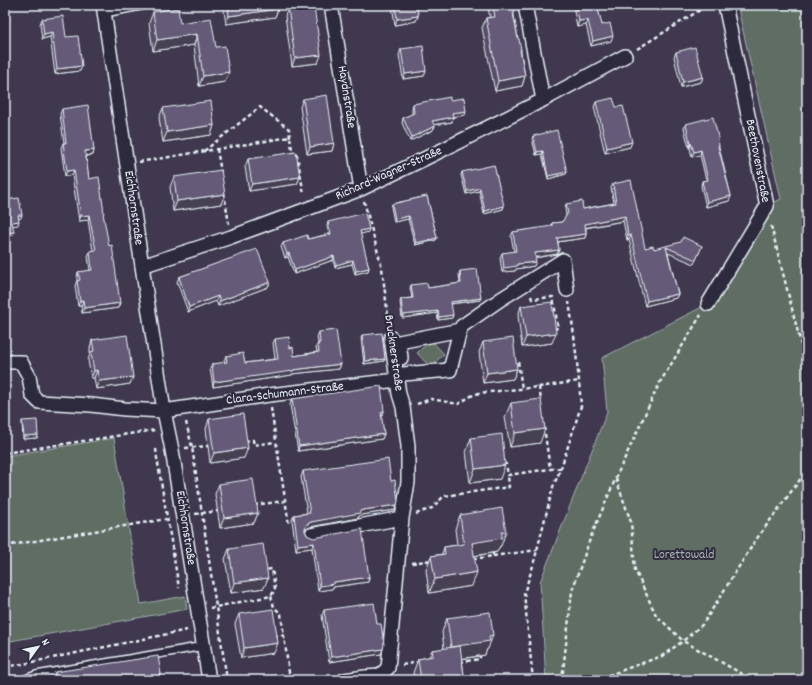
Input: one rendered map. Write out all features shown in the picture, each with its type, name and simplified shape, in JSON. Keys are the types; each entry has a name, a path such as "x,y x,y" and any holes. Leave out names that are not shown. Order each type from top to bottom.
{"street":[{"name":"Haydnstraße","path":"331,5 361,189"},
{"path":"525,5 543,100"},
{"name":"Beethovenstraße","path":"708,304 767,206 725,5"},
{"name":"Eichhornstraße","path":"104,9 164,410 172,450 209,680"},
{"name":"Richard-Wagner-Straße","path":"142,266 231,237 361,189 424,160 543,100 625,56"},
{"path":"400,377 399,342 460,330 462,326 501,299 563,260 567,290"},
{"name":"Clara-Schumann-Straße","path":"164,410 450,370 460,330"},
{"name":"Brucknerstraße","path":"388,668 402,518 408,482 408,446 403,407 399,394 400,377 391,338"},
{"path":"5,362 21,362 29,376 32,395 39,402 91,405 125,409 164,410"},
{"path":"311,535 402,518"},
{"path":"344,680 366,679 379,676 388,668"}],"lane":[{"path":"104,9 146,5"},
{"path":"23,680 36,675 204,646"}],"path":[{"path":"625,56 708,5"},
{"path":"204,151 260,106 289,129 293,156 297,155 307,210"},
{"path":"127,164 290,137"},
{"path":"217,149 222,178"},
{"path":"223,186 231,237"},
{"name":"Brucknerstraße","path":"361,189 382,268 391,338"},
{"path":"767,206 771,228 807,368"},
{"path":"529,281 532,299 553,297 558,328 550,329"},
{"path":"533,680 524,593 533,566 553,487 561,468 581,406 574,335 567,290"},
{"path":"562,680 572,591 590,539 659,384 708,304"},
{"path":"511,362 518,361 522,389"},
{"path":"403,407 418,404 431,399 458,404 471,396 479,394 579,381"},
{"path":"539,387 541,401"},
{"path":"269,396 289,525"},
{"path":"164,410 186,422 192,447 227,680"},
{"path":"544,421 550,469"},
{"path":"538,429 545,428"},
{"path":"5,453 156,429"},
{"path":"242,442 253,440 254,445 275,442"},
{"path":"172,450 208,446"},
{"path":"402,518 432,508 444,496 508,487 506,464 499,464"},
{"path":"508,475 561,468"},
{"path":"595,680 662,656 703,624 755,541 807,470"},
{"path":"616,478 631,522 635,570 656,615 683,641 755,680"},
{"path":"252,505 285,501"},
{"path":"5,546 218,511"},
{"path":"468,560 493,554 537,550"},
{"path":"397,565 434,560"},
{"path":"262,571 272,569 275,589 272,596 274,607 281,614 290,680"},
{"path":"198,611 272,596"},
{"path":"5,667 188,629"},
{"path":"272,636 284,635"},
{"path":"456,662 480,659 480,656"},
{"path":"388,668 423,662"}],"green space":[{"name":"Lorettowald","path":"739,5 807,5 807,680 546,680 540,582 607,412 602,358 708,304 767,206 781,199 739,13"},
{"path":"431,340 444,354 430,367 417,353"},
{"path":"114,438 141,604 185,596 187,609 5,642 5,456"}],"building":[{"path":"228,5 278,5 278,9 229,16"},
{"path":"395,5 417,5 418,16 397,19"},
{"path":"493,5 513,5 515,13 513,13 525,76 498,81 486,18 495,17"},
{"path":"576,5 597,5 602,25 610,23 613,36 593,41 588,20 579,21"},
{"path":"304,6 304,8 314,7 321,55 295,58 288,8"},
{"path":"178,8 180,23 211,18 216,47 225,46 229,72 203,76 197,34 157,40 153,12"},
{"path":"63,16 66,37 78,36 82,66 57,69 52,32 44,34 42,19"},
{"path":"423,46 426,71 405,74 401,49"},
{"path":"695,47 703,77 683,82 676,52"},
{"path":"327,95 334,143 310,147 303,99"},
{"path":"450,97 450,100 464,98 466,111 452,113 453,117 432,121 435,126 412,137 403,118 414,113 413,104"},
{"path":"613,98 616,107 623,106 632,142 607,148 596,102"},
{"path":"211,101 214,125 167,132 163,108"},
{"path":"88,105 94,150 85,151 89,179 99,177 103,213 109,246 112,245 120,303 84,308 83,300 80,301 77,281 80,280 78,272 92,270 90,251 96,250 89,215 81,216 74,170 67,171 63,143 66,143 62,109"},
{"path":"713,117 718,137 718,146 731,196 707,202 702,181 708,180 701,150 694,152 690,143 686,124"},
{"path":"557,130 567,172 548,176 543,151 537,152 533,136"},
{"path":"8,149 10,164 5,165 5,150"},
{"path":"296,152 300,177 252,184 248,159"},
{"path":"494,165 504,206 485,211 480,188 467,191 462,172"},
{"path":"221,170 225,194 177,201 174,177"},
{"path":"631,180 645,248 653,246 654,249 681,242 683,237 702,246 696,260 666,247 678,294 647,301 631,235 628,236 625,216 585,224 586,234 557,238 559,250 535,253 536,262 517,264 517,266 504,268 502,253 516,251 513,232 552,226 552,223 562,222 568,213 566,204 582,201 583,209 616,203 613,184"},
{"path":"427,196 437,238 416,243 409,216 395,219 392,204"},
{"path":"19,198 22,215 18,215 19,221 12,222 14,232 5,233 5,200"},
{"path":"365,213 369,229 360,231 369,268 356,271 353,260 336,265 334,256 295,270 289,253 287,254 283,243 307,235 308,239 331,234 328,222"},
{"path":"5,249 7,264 5,264"},
{"path":"257,249 270,282 220,301 218,296 189,307 179,277"},
{"path":"477,269 481,298 451,302 453,315 439,317 438,311 403,315 401,299 413,298 411,285 427,283 428,288 461,283 460,271"},
{"path":"552,302 556,333 526,337 521,306"},
{"path":"336,330 341,364 214,382 212,364 227,362 226,356 243,353 245,363 278,359 275,339 289,337 290,348 293,347 294,356 319,352 319,332"},
{"path":"382,333 385,359 365,361 362,335"},
{"path":"127,335 133,377 99,381 97,370 94,371 91,352 94,351 92,340"},
{"path":"513,338 517,369 487,373 483,342"},
{"path":"381,386 384,411 381,412 384,434 299,446 292,399"},
{"path":"541,399 545,429 515,433 511,403"},
{"path":"243,414 248,448 214,453 209,419"},
{"path":"37,420 38,435 24,436 22,421"},
{"path":"502,434 505,465 475,469 471,438"},
{"path":"388,459 391,481 395,480 398,501 397,505 363,510 360,511 360,513 307,524 305,531 307,535 314,538 362,529 369,577 334,582 334,584 320,586 314,543 298,545 294,515 310,513 303,471"},
{"path":"253,479 258,513 224,518 219,484"},
{"path":"502,508 506,532 502,532 502,538 472,543 477,572 435,579 431,556 445,554 444,547 464,544 460,515"},
{"path":"263,544 268,578 234,583 229,549"},
{"path":"374,603 377,624 381,624 384,644 383,649 331,657 324,610"},
{"path":"273,609 278,643 244,648 239,614"},
{"path":"490,612 493,635 489,636 490,641 451,647 447,618"},
{"path":"460,646 464,675 434,680 421,680 418,659 433,656 432,650"},
{"path":"158,656 161,674 159,674 160,680 56,680 55,672"},
{"path":"283,674 284,680 249,680 249,679"}]}
